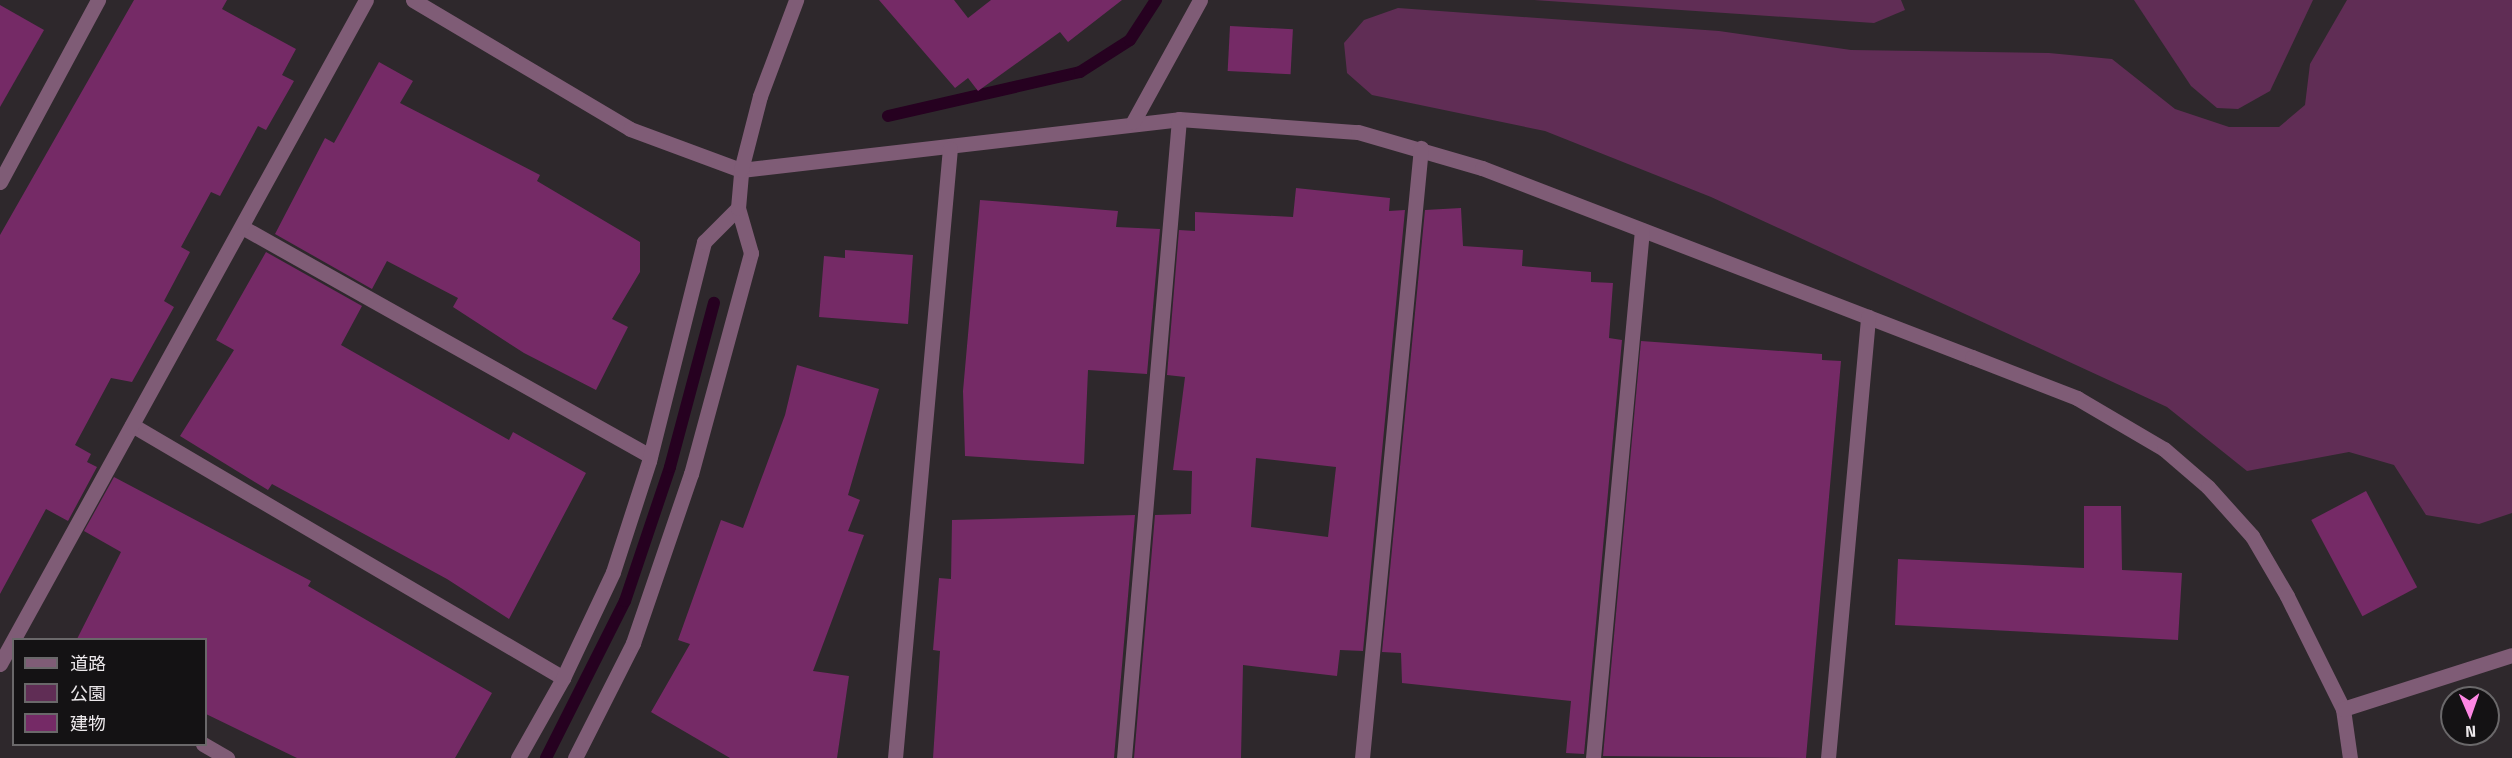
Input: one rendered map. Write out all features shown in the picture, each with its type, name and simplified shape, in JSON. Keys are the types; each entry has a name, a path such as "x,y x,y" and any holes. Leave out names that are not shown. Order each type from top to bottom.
{"street":[{"path":"0,182 98,0"},
{"path":"17,638 366,0"},
{"path":"413,0 630,129 741,170 950,148 1133,122 1179,119 1358,132 1421,148 1642,230 2077,398 2164,448 2252,536 2343,709 2350,758"},
{"path":"575,758 633,643 691,474 751,253 738,208 741,170 760,96 796,0"},
{"path":"1133,122 1200,0"},
{"path":"1124,758 1179,119"},
{"path":"895,758 950,148"},
{"path":"1362,758 1421,148"},
{"path":"518,758 563,678 613,572 650,456 704,242 738,208"},
{"path":"242,227 650,456"},
{"path":"1593,758 1642,230"},
{"path":"1828,758 1868,317"},
{"path":"132,424 563,678"},
{"path":"0,664 12,645"},
{"path":"2343,709 2512,655"},
{"path":"206,746 227,758"}],"green space":[{"path":"1534,0 1901,0 1905,10 1874,23"},
{"path":"2134,0 2313,0 2270,91 2238,109 2217,108 2191,86"},
{"path":"2347,0 2512,0 2512,513 2479,524 2426,515 2394,465 2349,452 2247,471 2167,407 1711,197 1545,131 1372,95 1347,73 1344,43 1364,20 1398,8 1719,31 1851,50 2049,53 2112,59 2175,109 2229,127 2279,127 2305,105 2310,64"}],"building":[{"path":"134,0 227,0 222,9 296,49 282,75 294,81 266,130 258,126 220,196 211,192 181,247 190,252 164,301 174,307 132,382 111,378 75,445 91,454 87,462 97,467 68,521 46,509 0,594 0,235"},
{"path":"879,0 954,0 968,18 991,0 1122,0 1068,42 1060,32 978,91 968,78 955,88"},
{"path":"0,5 44,30 0,107"},
{"path":"1230,26 1293,29 1291,74 1228,71"},
{"path":"379,62 413,81 400,103 540,175 537,181 640,242 640,272 612,319 628,327 596,390 524,353 453,307 458,298 387,261 372,289 275,234 325,138 334,143"},
{"path":"1296,188 1390,198 1389,211 1405,210 1363,651 1340,650 1337,676 1243,665 1241,758 1134,758 1155,515 1191,514 1192,471 1173,470 1185,377 1167,375 1179,230 1195,231 1195,212 1293,217","holes":["1256,458 1336,467 1328,537 1251,527"]},
{"path":"980,200 1118,211 1116,227 1160,229 1147,374 1088,370 1084,464 965,456 963,391"},
{"path":"1461,208 1463,246 1523,250 1522,266 1591,272 1591,282 1613,283 1609,338 1622,340 1584,754 1566,753 1571,701 1402,683 1401,653 1382,652 1425,210"},
{"path":"845,250 913,255 908,324 819,317 824,256 845,258"},
{"path":"266,252 362,306 341,345 509,440 513,432 586,473 509,619 447,579 272,484 268,490 180,436 234,350 216,340"},
{"path":"1641,341 1822,354 1822,360 1841,361 1806,758 1603,756"},
{"path":"797,365 879,389 848,495 860,500 848,531 864,535 813,671 849,676 837,758 730,758 651,712 690,644 678,640 721,520 743,528 785,415"},
{"path":"114,477 311,581 308,586 492,693 455,758 297,758 207,714 207,638 78,638 121,552 84,531"},
{"path":"2366,491 2417,587 2362,616 2311,520"},
{"path":"2084,506 2121,506 2122,570 2182,573 2178,640 1895,625 1898,559 2084,568"},
{"path":"1135,515 1114,758 933,758 940,651 933,650 939,578 951,579 952,520"}],"waterway":[{"path":"888,116 1080,72 1130,40 1156,0"},
{"path":"546,758 625,601 670,467 714,303"}]}
